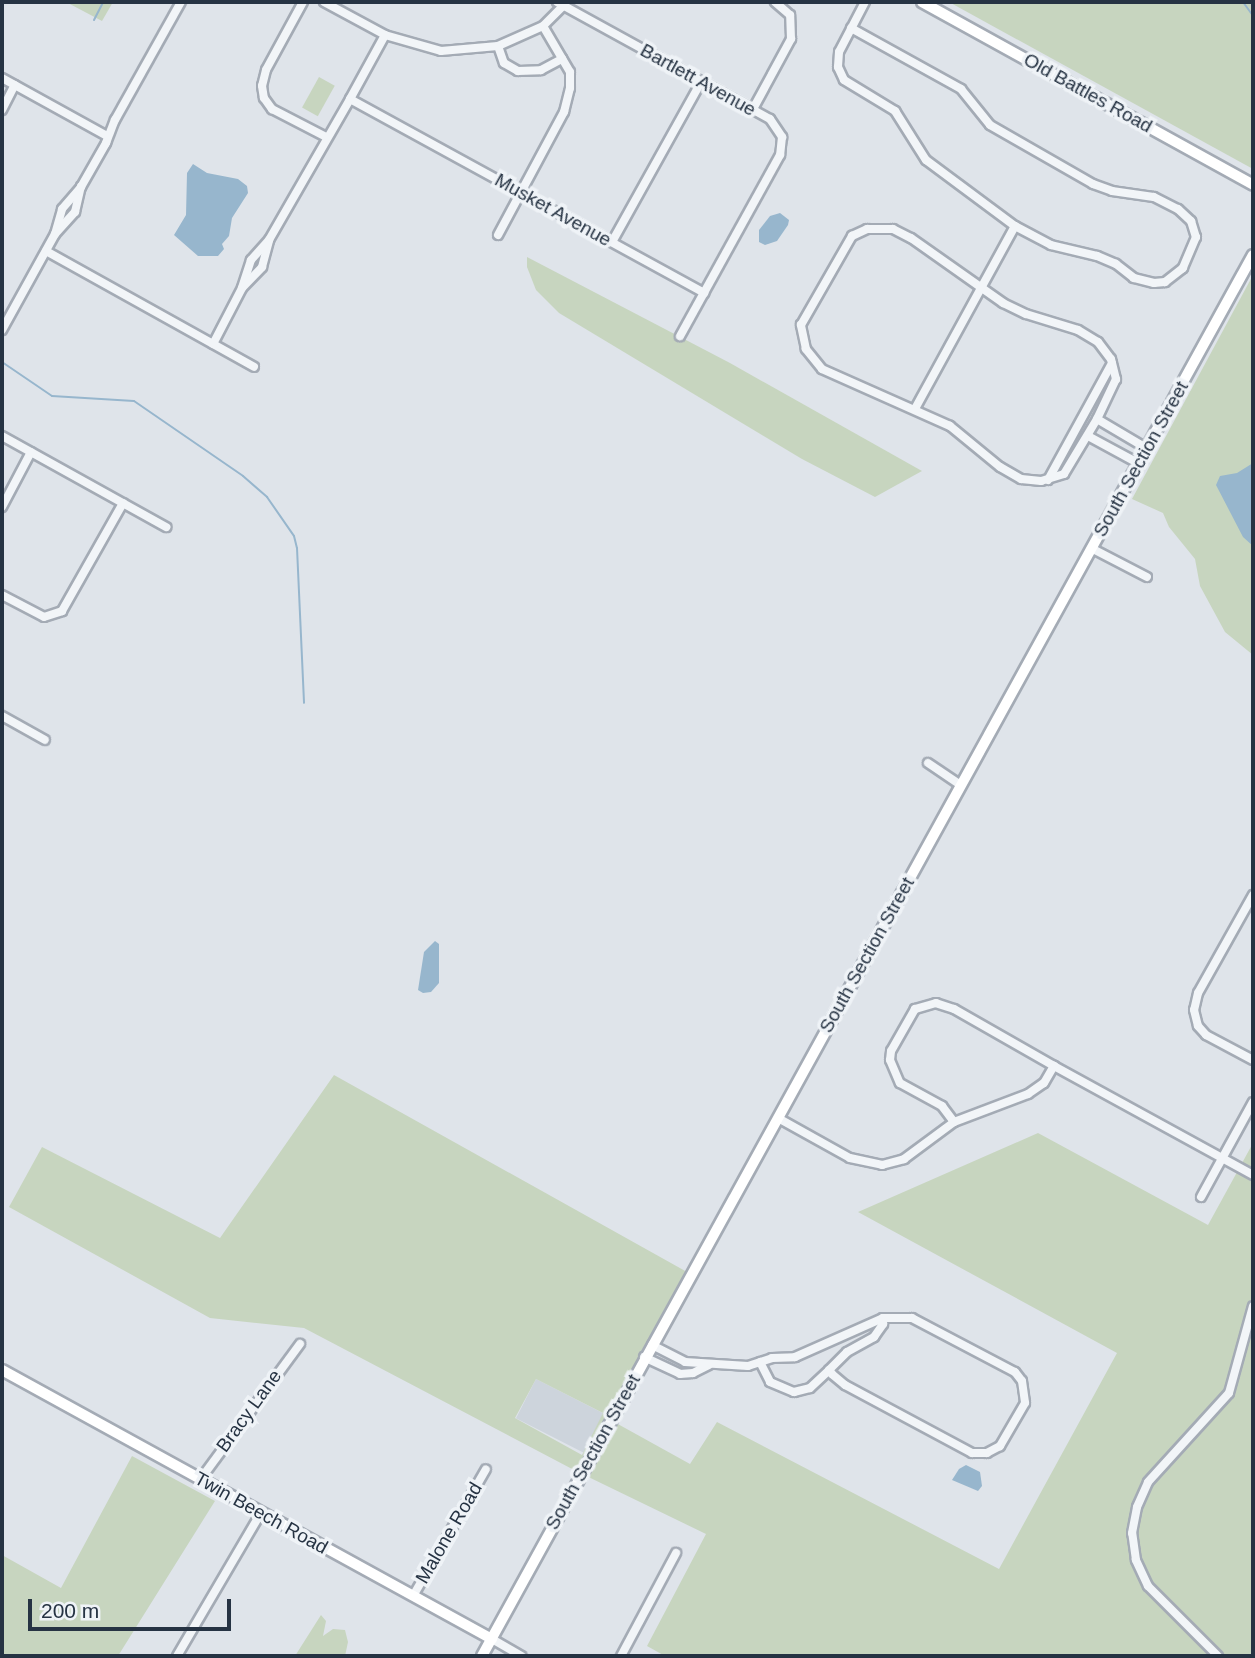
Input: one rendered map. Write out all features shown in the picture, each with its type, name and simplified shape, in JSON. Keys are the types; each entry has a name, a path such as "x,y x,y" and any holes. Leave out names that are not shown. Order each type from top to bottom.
{"street":[{"path":"3,325 55,234 61,209 81,187 181,2"},
{"path":"303,2 266,70 262,86 264,98 272,109 326,137"},
{"path":"324,2 385,35 415,46 454,50 498,46 543,26 563,3"},
{"path":"753,110 791,39 793,24 789,15 775,2"},
{"path":"851,28 961,89 990,125 1093,184 1112,191 1154,197 1178,209 1191,221 1196,237 1183,268 1165,282 1154,283 1134,278 1116,264 1097,256 1051,245 1015,226 926,160 895,111 844,80 837,60 851,28 866,2"},
{"name":"Old Battles Road","path":"922,2 1253,185"},
{"name":"Bartlett Avenue","path":"563,3 770,119 779,131 783,145 780,155 680,336"},
{"path":"498,235 564,112 569,72 543,26"},
{"path":"213,344 242,288 251,260 269,240 385,35"},
{"path":"498,46 504,63 518,71 541,71 562,59"},
{"path":"2,78 107,136"},
{"path":"612,242 701,82"},
{"path":"2,110 15,85"},
{"name":"Musket Avenue","path":"350,99 704,293"},
{"path":"915,409 1015,226"},
{"path":"881,227 902,233 1026,314 1088,335 1106,350 1112,363 1115,386 1090,434 1064,474 1048,480 1031,481 1010,474 956,430 915,409 832,376 814,361 803,341 802,326 819,291 852,236 859,231 881,227"},
{"path":"46,251 254,367"},
{"name":"South Section Street","path":"482,1656 644,1357 1253,255"},
{"path":"1048,480 1112,363"},
{"path":"1097,419 1146,448"},
{"path":"1079,425 1138,463"},
{"path":"2,436 166,527"},
{"path":"2,507 32,452"},
{"path":"2,595 44,617 62,611 123,503"},
{"path":"1091,548 1147,577"},
{"path":"3,720 45,740"},
{"path":"928,763 961,785"},
{"path":"1253,895 1198,993 1194,1010 1198,1026 1206,1035 1253,1059"},
{"path":"954,1122 943,1106 900,1083 892,1068 891,1051 915,1009 928,1003 944,1004 1253,1175"},
{"path":"778,1118 850,1158 876,1165 904,1159 954,1122 1037,1089 1054,1066"},
{"path":"1201,1197 1253,1102"},
{"path":"1218,1656 1147,1586 1136,1560 1132,1533 1137,1507 1148,1482 1229,1393 1253,1306"},
{"path":"652,1345 685,1362 748,1366 795,1357 883,1318 903,1315 923,1322 1019,1377 1025,1387 1025,1403 1000,1446 987,1453 972,1452 845,1385 829,1370"},
{"path":"760,1362 770,1381 794,1392 810,1388 847,1352 874,1337 883,1324 883,1318"},
{"name":"Bracy Lane","path":"200,1479 300,1344"},
{"path":"644,1357 680,1374 693,1373 709,1365"},
{"name":"Twin Beech Road","path":"2,1370 521,1656"},
{"name":"Malone Road","path":"413,1596 486,1469"},
{"path":"177,1656 261,1513"},
{"path":"621,1656 676,1553"}],"shaded area":[{"path":"536,1379 604,1414 584,1453 516,1418"}],"green space":[{"path":"66,2 113,2 102,21"},
{"path":"949,2 1253,2 1253,169"},
{"path":"319,77 335,86 318,116 302,108"},
{"path":"527,257 730,363 922,471 875,497 802,459 559,313 536,290 527,267"},
{"path":"1253,275 1253,655 1225,632 1200,586 1195,559 1169,527 1163,513 1132,499"},
{"path":"334,1075 696,1277 616,1423 690,1464 717,1422 999,1569 1117,1353 858,1212 1038,1133 1208,1225 1253,1143 1253,1656 665,1656 647,1646 706,1534 574,1470 304,1328 210,1318 9,1207 42,1147 220,1238","holes":["536,1379 603,1413 582,1455 515,1418"]},
{"path":"132,1456 215,1501 118,1656 2,1656 2,1555 61,1588"},
{"path":"321,1615 326,1621 323,1636 333,1629 345,1630 348,1642 345,1656 295,1656"}],"water":[{"path":"193,164 207,173 238,179 247,186 248,193 232,218 229,236 222,244 224,249 218,256 198,256 174,235 186,215 187,173"},
{"path":"780,213 789,220 777,241 765,245 759,242 759,230 770,216"},
{"path":"1253,463 1253,546 1243,537 1216,485 1220,476 1237,473"},
{"path":"435,941 439,944 439,983 431,992 423,993 418,990 424,952"},
{"path":"966,1465 980,1472 982,1486 978,1491 952,1480 959,1469"}],"waterway":[{"path":"94,20 103,2"},
{"path":"1243,2 1253,16"},
{"path":"2,362 52,396 134,401 243,476 267,497 294,536 297,548 304,703"}]}
